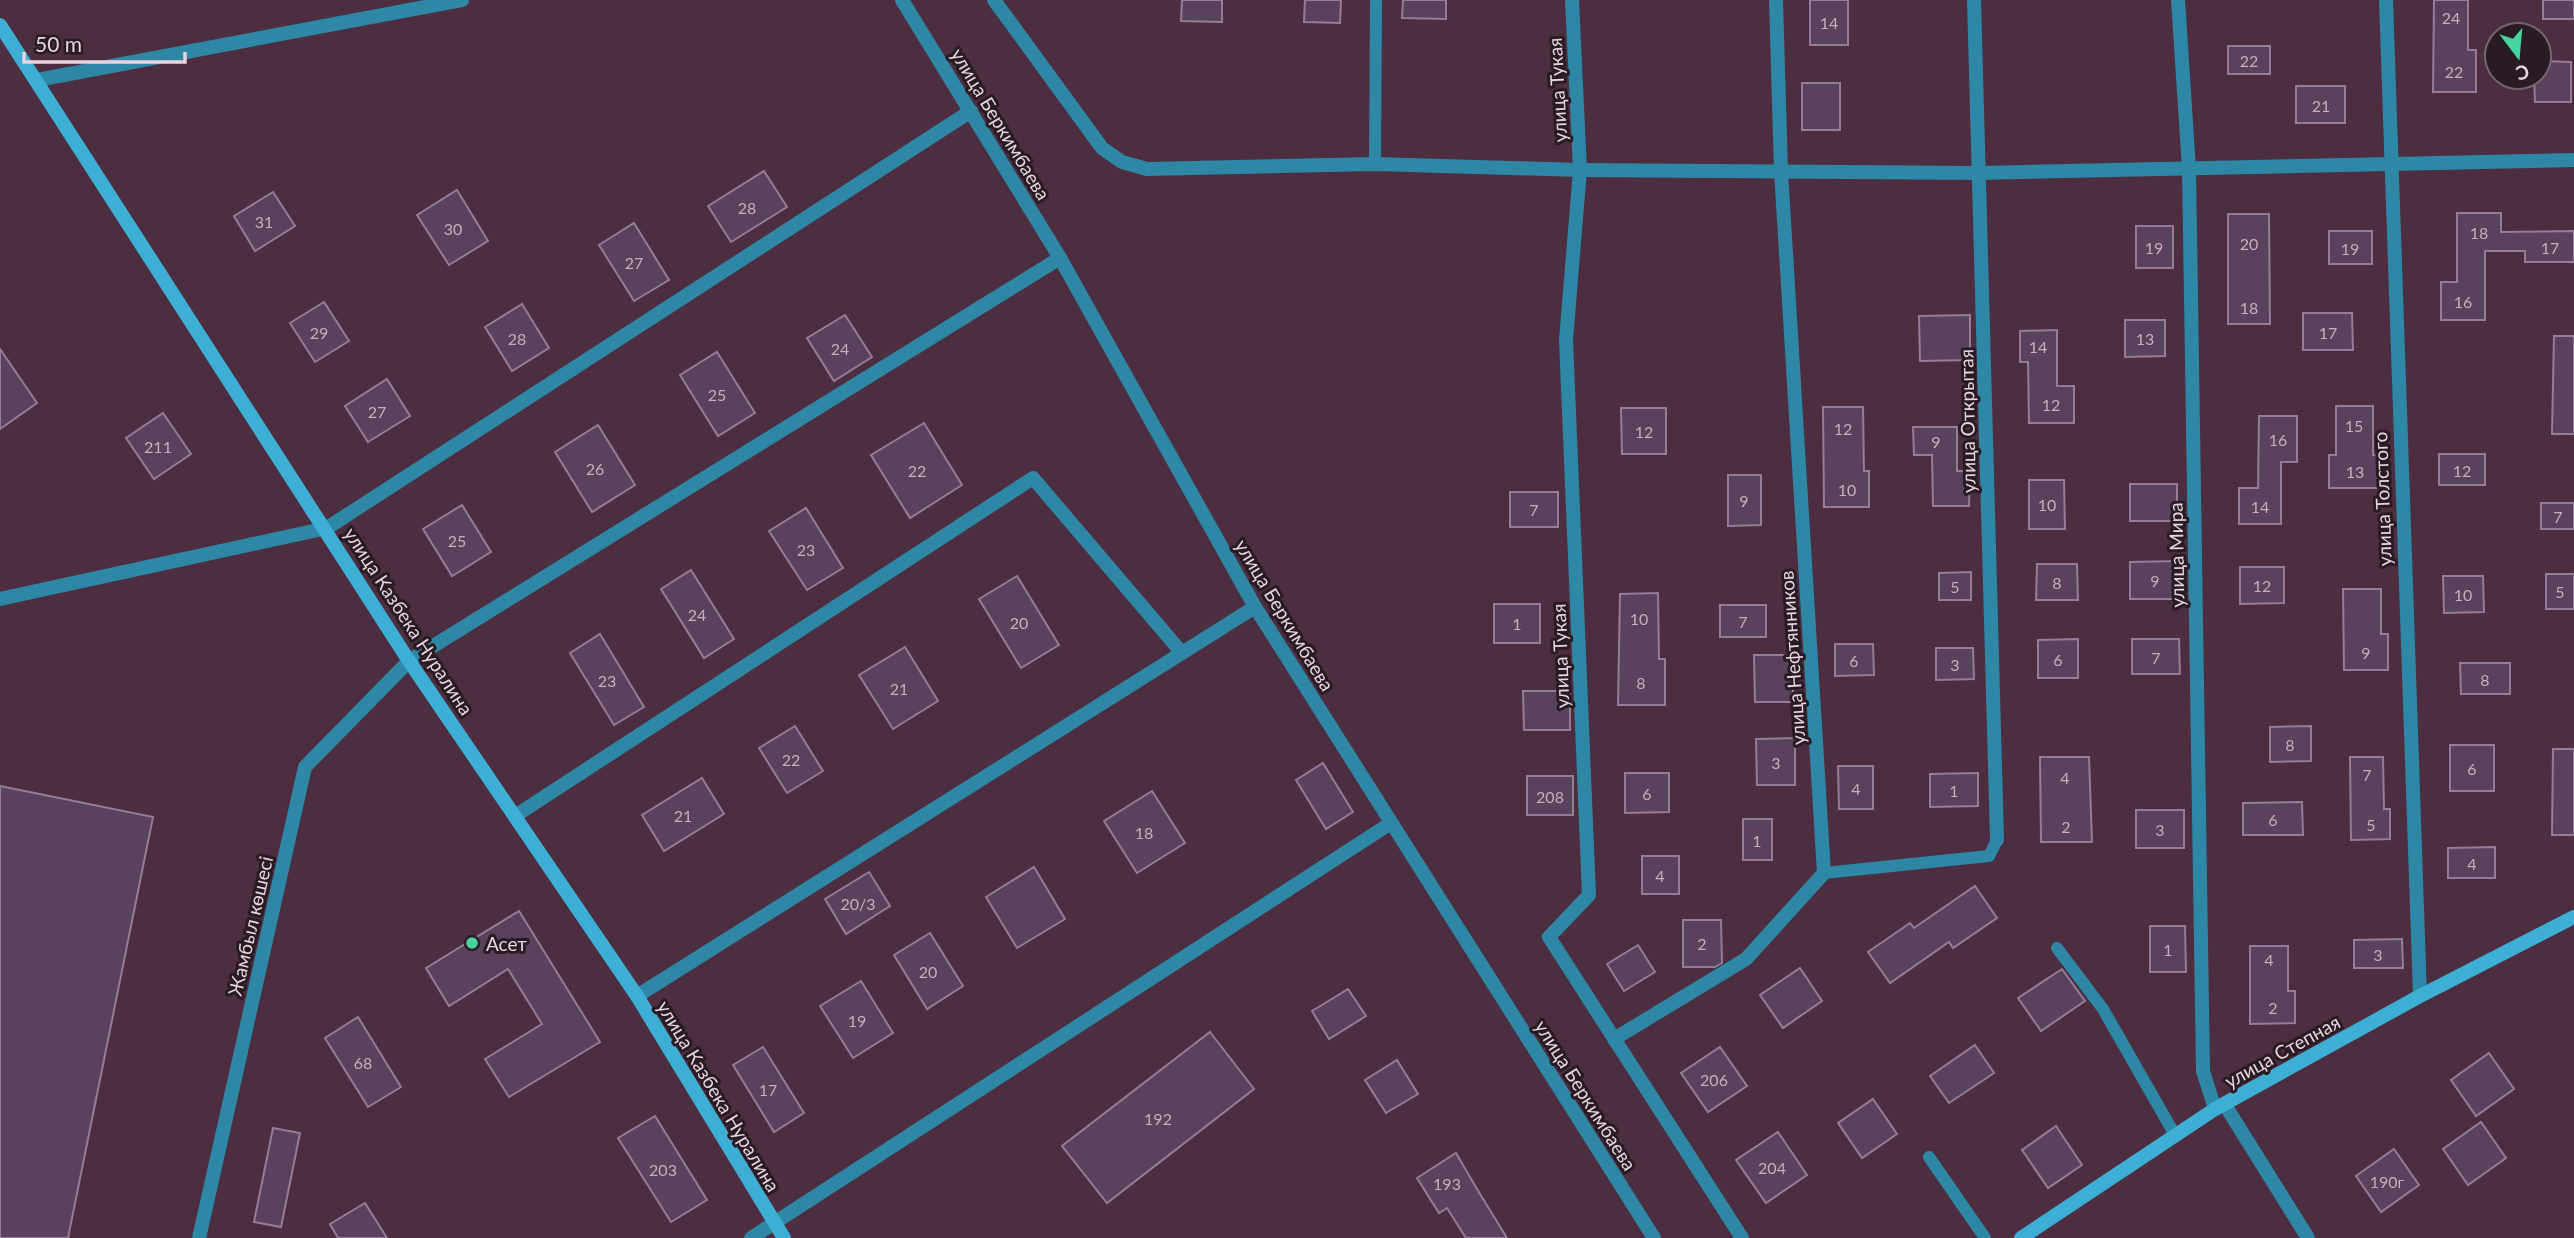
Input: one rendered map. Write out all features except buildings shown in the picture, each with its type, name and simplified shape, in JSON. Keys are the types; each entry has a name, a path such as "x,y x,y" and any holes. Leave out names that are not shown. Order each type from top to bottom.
{"street":[{"path":"37,80 462,0"},
{"name":"улица Беркимбаева","path":"902,0 1060,258 1255,607 1654,1238"},
{"path":"994,0 1102,148 1122,162 1147,169 1375,164 1580,170 1980,173 2574,160"},
{"name":"улица Тукая","path":"1572,0 1580,170 1566,340 1589,895 1549,937 1742,1238"},
{"name":"улица Нефтянников","path":"1776,0 1781,172 1824,873"},
{"name":"улица Открытая","path":"1973,0 1997,840"},
{"name":"улица Мира","path":"2178,0 2189,169 2203,1071 2220,1107 2308,1238"},
{"name":"улица Толстого","path":"2386,0 2389,163 2420,996"},
{"name":"улица Казбека Нуралина","path":"0,25 327,528 409,661 637,996 784,1238"},
{"path":"0,599 327,528 971,111"},
{"name":"Жамбыл көшесі","path":"199,1238 305,767 409,661 1060,258"},
{"path":"515,816 1033,478 1182,653"},
{"path":"637,996 1255,607"},
{"path":"751,1238 1391,823"},
{"path":"1614,1039 1745,959 1824,873"},
{"name":"улица Степная","path":"2021,1238 2220,1107 2420,996 2574,917"}],"lane":[{"path":"1375,164 1377,0"},
{"path":"1824,873 1989,856 1997,840"},
{"path":"2057,948 2103,1009 2175,1135"},
{"path":"1929,1157 1985,1238"}],"place":[{"name":"Асет","path":"472,943"}]}
